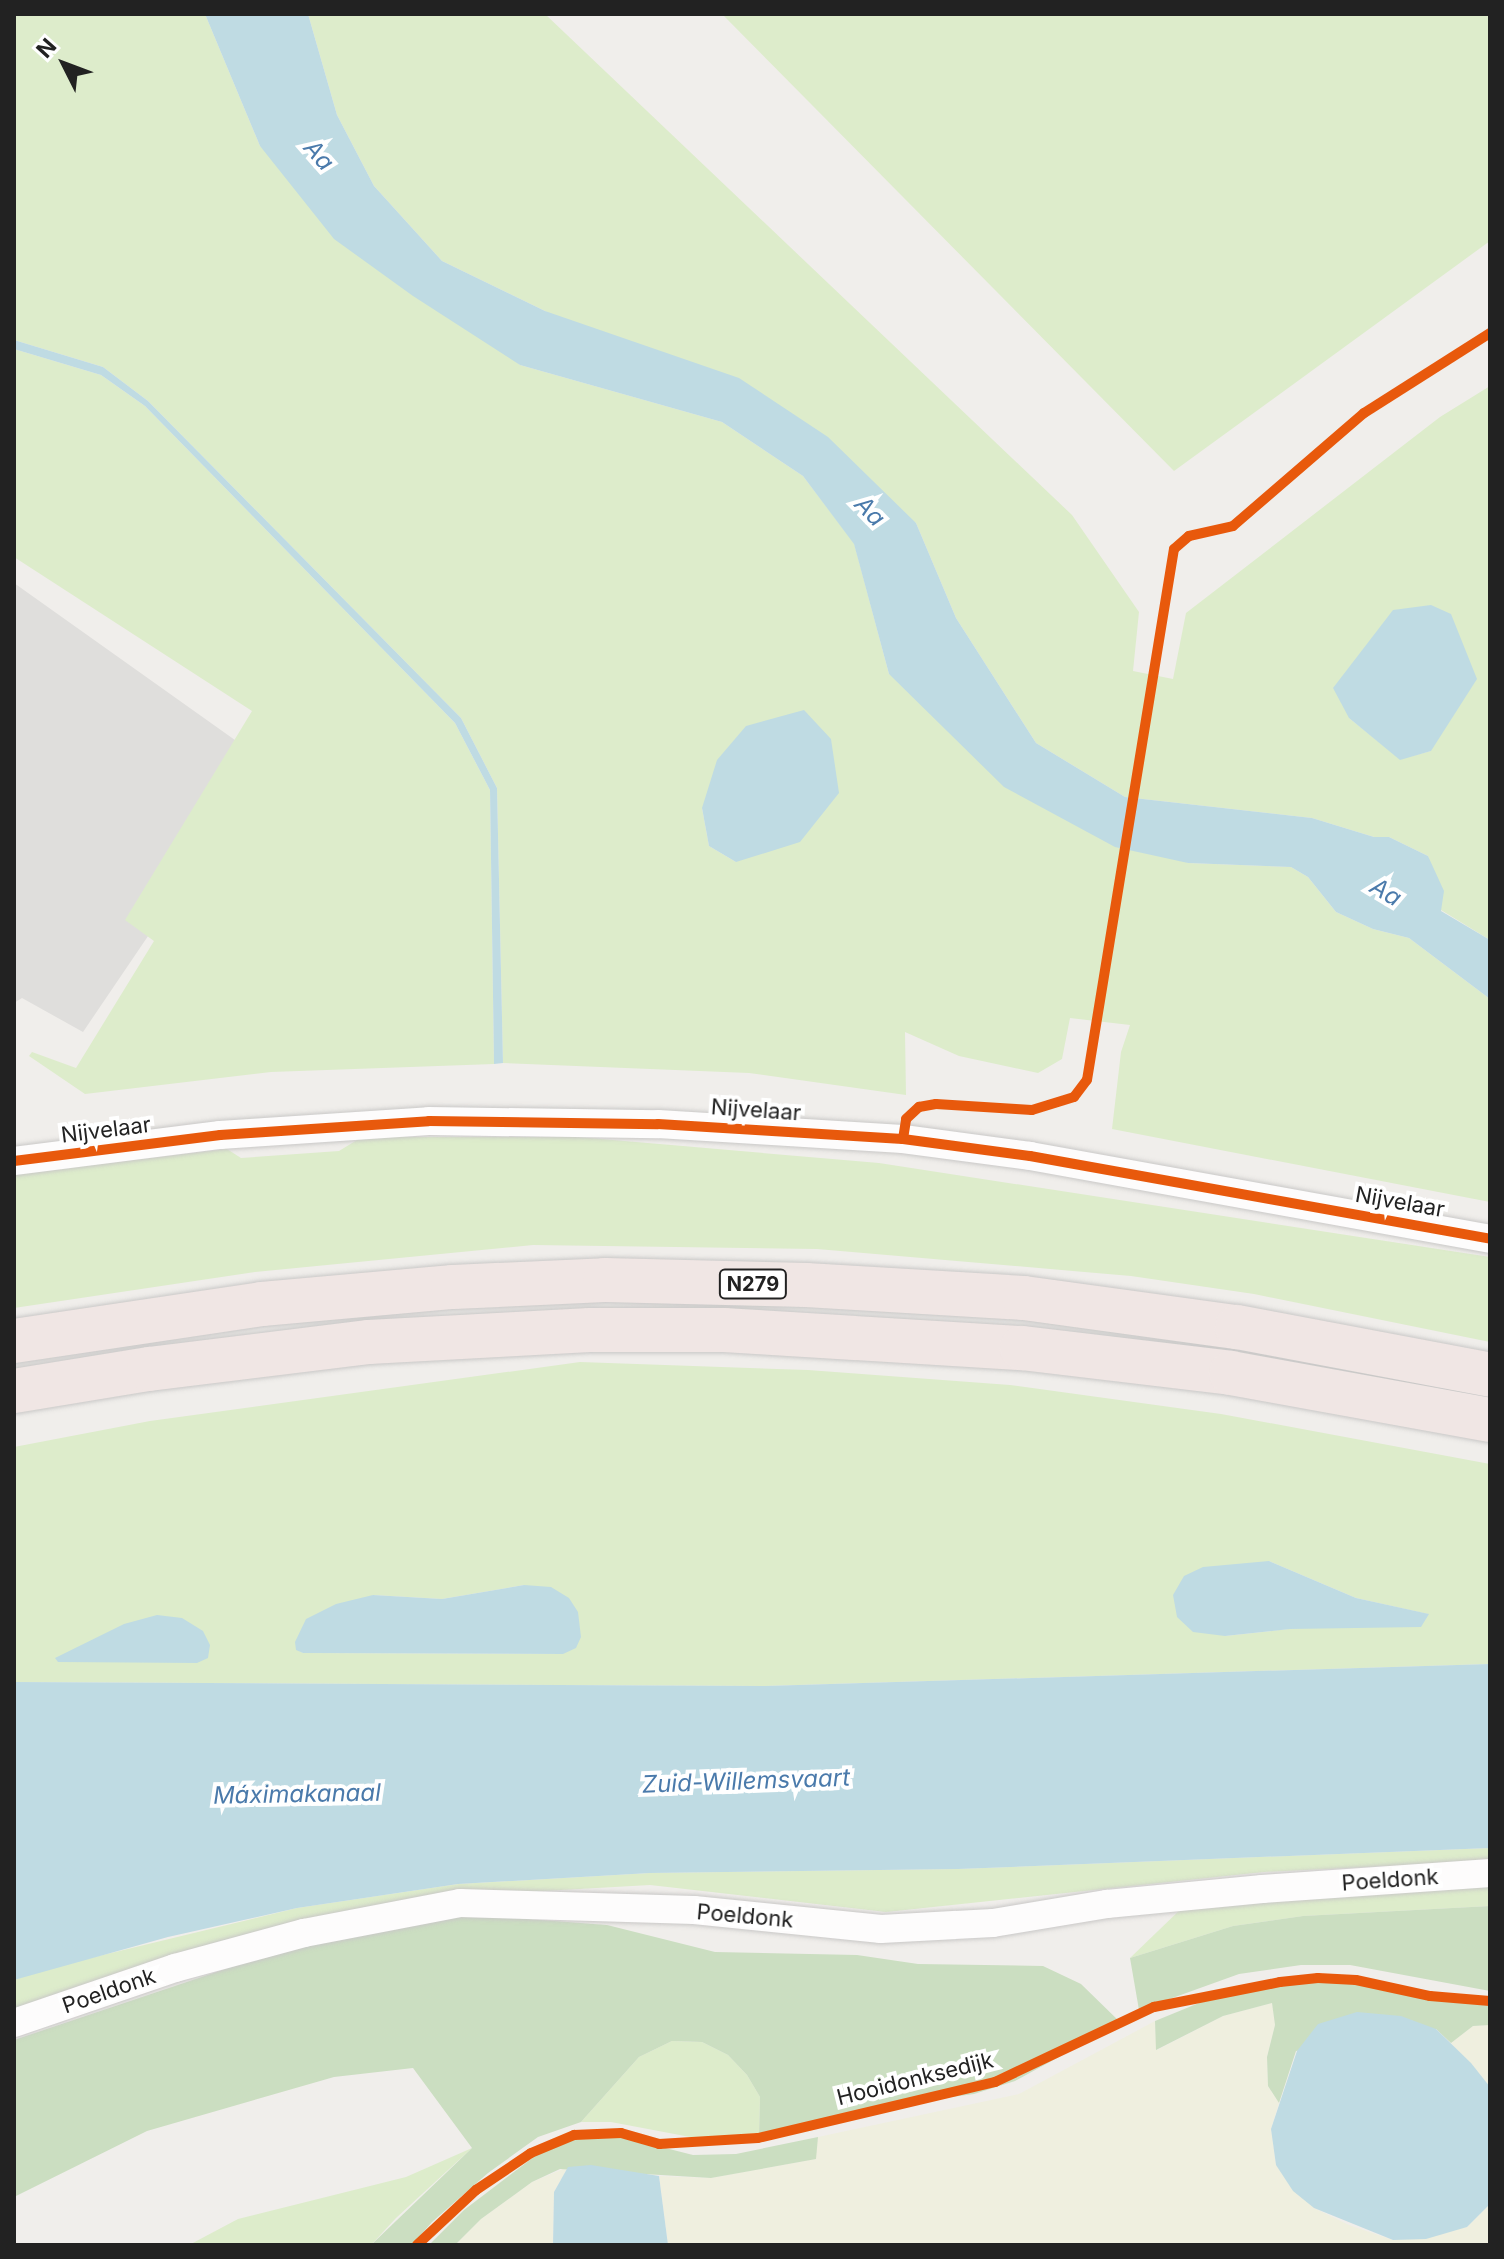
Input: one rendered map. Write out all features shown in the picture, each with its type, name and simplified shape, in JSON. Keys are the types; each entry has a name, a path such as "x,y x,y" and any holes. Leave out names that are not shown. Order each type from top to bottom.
{"highway":[{"name":"N279","path":"14,1341 262,1304 453,1287 605,1280 806,1285 1024,1298 1237,1327 1490,1375"},
{"name":"N279","path":"14,1391 163,1367 369,1342 590,1330 724,1330 1022,1348 1231,1373 1490,1420"}],"street":[{"name":"Nijvelaar","path":"14,1161 220,1135 429,1121 658,1124 903,1139 1030,1156 1490,1239"},
{"name":"Poeldonk","path":"14,2023 175,1968 304,1933 460,1903 694,1910 881,1929 993,1923 1107,1904 1247,1890 1490,1873"}],"shaded area":[{"path":"14,583 266,762 83,1032 22,998 14,1003"}],"green space":[{"path":"14,14 205,14 260,146 520,365 722,422 803,476 854,543 889,674 1188,863 1291,867 1308,877 1336,912 1373,929 1409,938 1490,999 1490,1202 1112,1129 1121,1052 1130,1025 1070,1018 1062,1059 1038,1073 959,1056 905,1032 906,1095 749,1073 503,1063 497,788 461,718 148,401 103,367 14,340","holes":["702,808 736,862 709,846"]},
{"path":"308,14 545,14 1072,515 1139,612 1133,671 1173,679 1186,613 1440,417 1490,386 1490,940 1441,910 1428,856 1389,837 1374,837 1312,818 1125,797 1036,743 956,618 916,523 545,311 442,261 374,186 337,115","holes":["1349,718 1431,751 1400,759"]},
{"path":"722,14 1490,14 1490,241 1174,471"},
{"path":"14,349 101,375 145,406 455,723 490,790 494,1064 271,1072 85,1094 29,1056 32,1052 76,1068 154,941 125,920 252,711 14,557"},
{"path":"362,1137 578,1137 879,1163 1490,1257 1490,1342 1254,1294 1131,1276 817,1249 533,1245 255,1272 14,1308 14,1174 227,1149 241,1158 339,1151"},
{"path":"580,1362 808,1370 1010,1385 1221,1414 1490,1464 1490,1664 765,1686 14,1682 14,1447 150,1421","holes":["1269,1561 1356,1598 1428,1614 1225,1636","524,1585 563,1654 303,1653 296,1649 373,1595 442,1599"]},
{"path":"1490,1848 1490,1861 1264,1872 886,1912 650,1885 457,1896 14,2016 14,1980 49,1968 297,1908 458,1884 650,1873 958,1869"},
{"path":"1490,1884 1490,1906 1303,1916 1233,1926 1130,1958 1186,1904"},
{"path":"1490,1906 1490,1991 1350,1965 1301,1965 1239,1974 1139,2010 1130,1958 1233,1926 1303,1916"},
{"path":"447,1913 607,1925 715,1952 857,1955 918,1964 1043,1966 1081,1984 1121,2023 1015,2081 974,2094 915,2102 759,2135 760,2097 747,2075 728,2055 702,2042 672,2041 639,2057 581,2122 538,2137 488,2173 432,2222 412,2245 371,2245 472,2148 413,2068 334,2077 147,2131 14,2197 14,2040 270,1954"},
{"path":"1291,1977 1335,1978 1444,2001 1490,2005 1490,2025 1473,2026 1451,2043 1436,2029 1296,2051 1279,2103 1268,2086 1267,2057 1275,2025 1272,2003 1223,2016 1156,2050 1155,2021 1238,1987"},
{"path":"1272,2003 1275,2025 1267,2057 1268,2086 1279,2103 1271,2129 1276,2165 1314,2208 1349,2225 1393,2240 1467,2227 1490,2204 1490,2245 668,2245 659,2176 711,2178 815,2159 818,2137 1019,2094 1155,2021 1157,2050 1223,2016"},
{"path":"1490,2025 1490,2087 1451,2043 1473,2026"},
{"path":"672,2041 702,2042 728,2055 747,2075 760,2097 759,2135 706,2140 611,2122 581,2122 639,2057"},
{"path":"584,2134 610,2134 693,2155 736,2154 818,2137 816,2159 711,2178 560,2169 532,2182 481,2219 455,2245 429,2245 464,2210 547,2147"},
{"path":"472,2148 371,2245 189,2245 238,2219 406,2177"},
{"path":"568,2167 554,2192 553,2245 455,2245 481,2219 532,2182"}],"water":[{"name":"Aa","path":"205,14 308,14 337,115 374,186 442,261 545,311 739,378 828,437 916,523 956,618 1036,743 1125,797 1312,818 1374,837 1389,837 1428,856 1444,891 1441,911 1490,940 1490,999 1409,938 1373,929 1336,912 1308,877 1291,867 1188,863 1115,847 1004,787 889,674 854,544 803,476 722,422 520,365 413,296 334,239 260,146"},
{"path":"14,340 103,367 148,401 461,718 497,788 503,1063 494,1064 490,790 455,723 145,406 101,375 14,349"},
{"path":"1431,605 1451,614 1477,679 1431,751 1400,760 1349,718 1333,688 1393,610"},
{"path":"804,710 831,739 839,793 800,842 736,862 709,846 702,808 717,760 746,726"},
{"path":"1269,1561 1356,1598 1429,1614 1421,1627 1290,1629 1225,1636 1193,1632 1177,1617 1173,1595 1184,1576 1203,1567"},
{"path":"524,1585 551,1587 569,1598 578,1612 581,1637 576,1648 563,1654 303,1653 296,1650 295,1642 306,1619 336,1604 373,1595 442,1599"},
{"path":"157,1615 182,1618 203,1631 210,1645 208,1658 197,1663 58,1662 55,1658 124,1624"},
{"path":"1490,1664 1490,1848 958,1869 650,1873 458,1884 297,1908 168,1937 14,1980 14,1682 765,1686"},
{"path":"1357,2012 1401,2016 1436,2029 1471,2063 1490,2087 1490,2204 1467,2227 1426,2239 1393,2240 1314,2208 1293,2191 1276,2165 1271,2129 1297,2051 1318,2024"},
{"path":"591,2165 659,2176 668,2245 553,2245 554,2192 568,2167"}],"cycle path":[{"path":"903,1139 906,1119 919,1107 936,1104 1032,1110 1074,1097 1087,1080 1174,549 1189,536 1233,526 1364,413 1490,333"},
{"path":"14,1161 220,1135 429,1121 658,1124 903,1139 1030,1156 1490,1239"},
{"name":"Hooidonksedijk","path":"417,2245 476,2190 531,2153 574,2135 621,2133 659,2144 758,2138 995,2082 1154,2007 1280,1982 1318,1978 1356,1980 1430,1996 1490,2001"}],"water label":[{"name":"Zuid-Willemsvaart","path":"746,1781"},
{"name":"Máximakanaal","path":"297,1794"}]}
